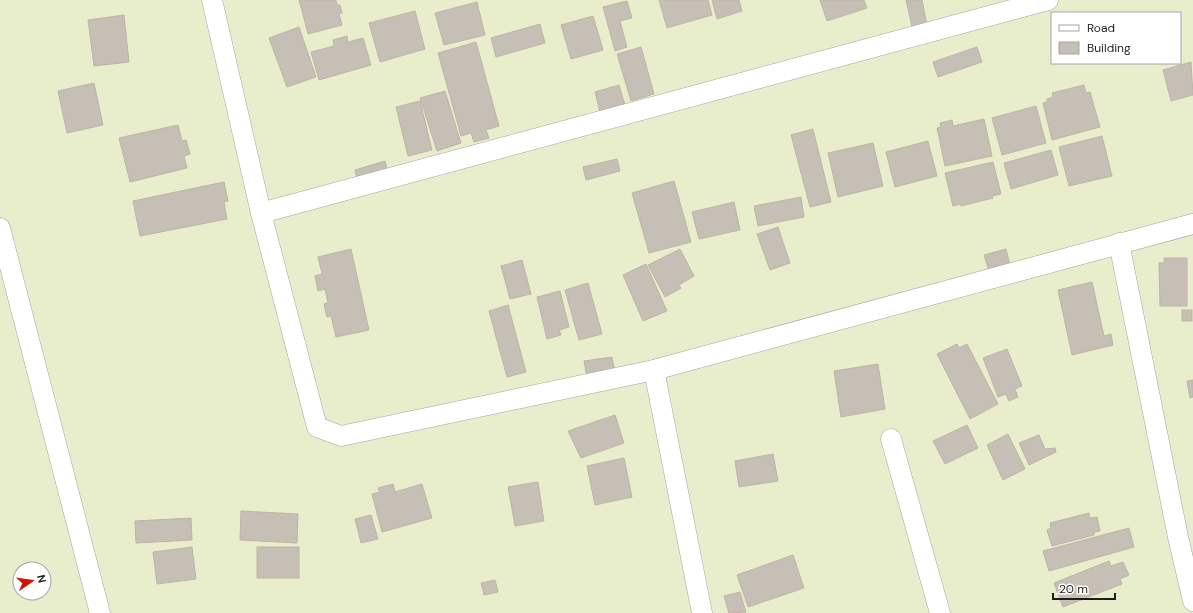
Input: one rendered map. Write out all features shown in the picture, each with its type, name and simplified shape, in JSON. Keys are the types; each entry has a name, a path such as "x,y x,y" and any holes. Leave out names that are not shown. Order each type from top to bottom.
{"street":[{"path":"212,0 261,213 317,427 341,436 654,370 1193,224"},
{"path":"261,213 1048,0"},
{"path":"0,228 100,613"},
{"path":"1119,243 1178,537 1193,601"},
{"path":"654,370 702,613"},
{"path":"891,439 940,613"}],"green space":[{"path":"0,0 1193,0 1193,613 0,613"}],"building":[{"path":"299,0 336,0 337,5 340,5 342,13 339,14 342,25 308,34"},
{"path":"659,0 708,0 712,15 667,28"},
{"path":"712,0 739,0 742,11 717,19"},
{"path":"820,0 864,0 867,8 827,21"},
{"path":"906,0 922,0 927,24 912,27"},
{"path":"627,1 632,18 620,21 627,47 615,51 603,7"},
{"path":"477,2 485,35 444,45 435,13"},
{"path":"415,11 425,49 380,62 369,23"},
{"path":"124,15 129,62 94,66 88,20"},
{"path":"593,16 603,50 571,59 561,25"},
{"path":"540,24 545,43 496,57 491,38"},
{"path":"299,27 316,77 287,87 269,38"},
{"path":"347,36 348,42 363,38 371,65 319,80 311,52 334,46 333,40"},
{"path":"476,42 499,126 486,130 489,138 474,142 471,133 461,136 438,53"},
{"path":"641,47 654,94 631,101 617,54"},
{"path":"977,47 982,62 938,77 933,62"},
{"path":"1191,62 1193,95 1171,101 1163,70"},
{"path":"94,83 103,125 67,133 58,91"},
{"path":"619,85 625,105 600,112 595,92"},
{"path":"1084,85 1086,93 1090,92 1100,127 1052,140 1043,103 1047,102 1047,99 1053,97 1052,93"},
{"path":"445,91 461,143 437,151 420,98"},
{"path":"420,101 432,150 408,156 396,107"},
{"path":"1036,106 1046,143 1002,155 992,118"},
{"path":"984,119 992,156 945,166 937,128 941,127 940,123 952,120 953,126"},
{"path":"178,125 182,141 186,140 190,154 184,156 187,168 130,182 119,138"},
{"path":"813,129 831,202 810,207 791,135"},
{"path":"1102,136 1112,176 1069,186 1059,147"},
{"path":"928,141 937,176 895,187 886,152"},
{"path":"873,143 883,186 838,197 828,153"},
{"path":"1051,150 1058,175 1011,189 1004,163"},
{"path":"617,159 620,171 586,180 583,167"},
{"path":"385,161 388,174 358,182 355,170"},
{"path":"993,162 1001,194 992,196 993,198 961,206 961,204 953,206 945,173"},
{"path":"674,181 691,242 649,253 632,193"},
{"path":"224,182 228,201 224,202 227,219 140,236 133,201"},
{"path":"801,197 804,217 758,226 754,206"},
{"path":"734,202 740,230 699,239 692,212"},
{"path":"778,227 790,263 770,270 757,234"},
{"path":"351,249 369,330 336,337 331,316 327,317 324,304 328,303 325,289 318,291 315,276 322,274 318,257"},
{"path":"680,249 694,276 679,285 681,288 665,297 648,265"},
{"path":"1006,249 1010,265 989,271 984,255"},
{"path":"1164,258 1187,258 1187,306 1160,306 1159,263 1164,263"},
{"path":"522,260 531,294 510,299 501,266"},
{"path":"646,264 667,311 643,321 623,275"},
{"path":"1092,282 1104,336 1111,334 1113,345 1072,355 1058,290"},
{"path":"588,283 602,334 579,340 565,290"},
{"path":"560,291 569,327 559,330 561,335 547,339 537,297"},
{"path":"508,305 526,372 507,377 489,311"},
{"path":"1182,310 1192,310 1192,321 1182,321"},
{"path":"957,344 959,348 967,344 998,404 970,419 937,354"},
{"path":"1007,349 1022,386 1015,389 1018,397 1009,401 1006,394 998,397 983,358"},
{"path":"612,357 615,372 587,377 584,361"},
{"path":"878,364 885,409 841,417 834,371"},
{"path":"1193,380 1193,397 1190,398 1187,381"},
{"path":"615,415 624,443 581,458 568,431"},
{"path":"967,425 978,448 945,464 933,441"},
{"path":"1008,434 1025,469 1003,480 987,445"},
{"path":"1039,435 1045,449 1055,448 1056,452 1029,465 1019,443"},
{"path":"773,454 778,481 739,487 735,461"},
{"path":"624,458 632,497 595,505 587,466"},
{"path":"538,482 544,521 515,526 508,487"},
{"path":"393,484 395,492 422,484 432,518 382,532 372,494 380,492 378,488"},
{"path":"241,511 298,514 297,543 240,540"},
{"path":"1089,513 1090,518 1097,517 1100,531 1094,532 1094,535 1052,546 1047,530 1051,528 1050,523"},
{"path":"371,515 378,539 361,543 355,519"},
{"path":"191,518 192,540 136,543 135,521"},
{"path":"1129,528 1134,547 1049,571 1043,551"},
{"path":"192,547 196,579 157,584 153,552"},
{"path":"257,547 299,547 299,578 257,578"},
{"path":"793,555 804,588 748,607 737,575"},
{"path":"1109,561 1111,566 1123,562 1129,575 1120,579 1122,584 1063,607 1054,583"},
{"path":"495,580 498,592 484,595 481,583"},
{"path":"740,592 746,612 729,613 724,596"}]}
